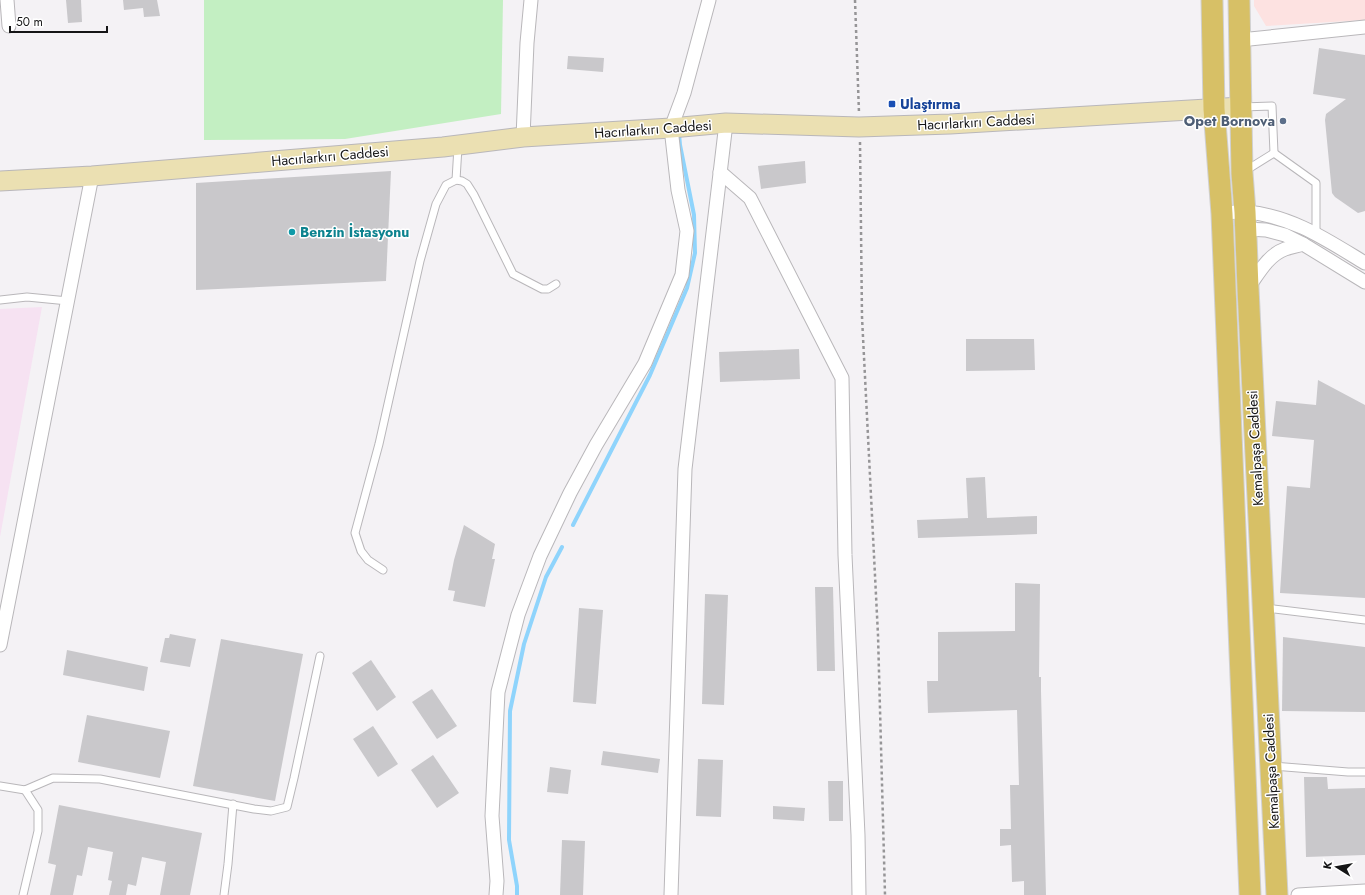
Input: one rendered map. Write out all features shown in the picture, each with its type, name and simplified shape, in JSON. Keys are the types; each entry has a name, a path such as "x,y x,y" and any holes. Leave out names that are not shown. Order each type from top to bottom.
{"main road":[{"path":"1212,0 1214,108"},
{"name":"Kemalpaşa Caddesi","path":"1239,0 1242,173 1246,221 1277,895"},
{"name":"Kemalpaşa Caddesi","path":"1214,108 1222,222 1250,895"},
{"path":"1222,222 1246,221"}],"street":[{"path":"7,0 9,26"},
{"path":"523,138 527,43 531,0"},
{"path":"496,895 497,881 492,816 498,692 518,615 540,556 570,493 596,445 645,363 682,275 686,231 678,190 671,128 684,93 709,0"},
{"path":"1240,40 1365,27"},
{"name":"Hacırlarkırı Caddesi","path":"0,181 92,176 458,145 523,138 726,123 859,127 950,124 1241,107"},
{"path":"671,895 685,469 726,123"},
{"path":"720,172 750,198 842,378 845,555 858,835 859,895"},
{"path":"0,645 5,595 68,301 92,176"},
{"path":"1246,221 1268,215 1288,221 1316,233 1365,263"},
{"path":"1246,221 1266,230 1285,235 1303,244 1365,282"},
{"path":"1248,288 1273,256 1284,249 1303,244"},
{"path":"1298,895 1365,891"}],"lane":[{"path":"1241,107 1272,106 1274,153"},
{"path":"456,180 458,145"},
{"path":"1242,173 1274,153"},
{"path":"1274,153 1316,183 1316,233"},
{"path":"383,570 368,560 361,552 355,533 379,444 420,261 436,204 446,185 456,180 467,184 474,194 513,274 542,289 548,289 556,284"},
{"path":"0,300 27,297 68,301"},
{"path":"1263,608 1365,620"},
{"path":"0,786 25,790 53,778 100,778 271,811 287,807 320,656"},
{"path":"1271,766 1365,772"},
{"path":"23,895 38,831 38,810 25,790"},
{"path":"224,895 233,804"}],"path":[{"path":"855,0 861,154 862,317 878,635 885,895"}],"shaded area":[{"path":"1254,0 1365,0 1365,20 1266,26 1254,6"},
{"path":"42,307 0,537 0,309"}],"green space":[{"path":"204,0 503,0 501,114 345,139 204,140"}],"building":[{"path":"66,0 81,0 82,22 68,23"},
{"path":"123,0 157,0 160,16 144,17 143,8 124,10"},
{"path":"1319,48 1365,55 1365,211 1358,213 1335,197 1332,193 1325,120 1326,114 1346,99 1313,94"},
{"path":"568,56 604,58 603,72 567,69"},
{"path":"805,161 806,183 761,189 758,166"},
{"name":"Benzin İstasyonu","path":"391,171 386,281 196,290 196,183"},
{"path":"966,339 1034,339 1035,370 966,371"},
{"path":"799,349 800,379 720,382 719,352"},
{"path":"1318,380 1365,405 1365,598 1280,593 1287,486 1310,488 1314,440 1272,436 1276,401 1316,405"},
{"path":"985,477 987,518 1037,516 1037,534 918,538 917,520 968,518 966,478"},
{"path":"464,525 495,544 492,559 495,559 485,607 453,601 455,591 448,590 454,560"},
{"path":"1015,583 1040,584 1039,677 1041,677 1046,895 1024,895 1024,881 1012,882 1011,845 1000,846 1000,829 1011,829 1010,785 1019,785 1017,710 928,713 927,681 938,681 938,632 1015,631"},
{"path":"815,587 833,587 835,671 817,671"},
{"path":"705,594 728,595 724,705 702,704"},
{"path":"579,608 603,610 596,704 573,702"},
{"path":"170,634 196,639 190,667 160,662 165,638 169,638"},
{"path":"1283,637 1365,647 1365,712 1282,711"},
{"path":"221,639 303,654 275,801 193,786"},
{"path":"67,650 148,667 144,691 63,675"},
{"path":"371,660 396,697 377,711 352,673"},
{"path":"432,689 457,726 437,739 412,702"},
{"path":"87,715 170,731 160,778 78,762"},
{"path":"373,726 398,764 378,777 353,739"},
{"path":"603,751 660,759 658,773 601,765"},
{"path":"433,755 459,793 437,808 411,770"},
{"path":"698,759 723,760 721,817 696,816"},
{"path":"550,767 571,770 568,794 547,792"},
{"path":"1304,777 1327,777 1328,789 1365,788 1365,855 1306,857"},
{"path":"828,781 843,781 843,821 829,821"},
{"path":"59,805 202,833 190,895 160,895 166,862 142,857 136,886 128,884 126,895 109,895 112,881 108,880 113,852 88,847 82,876 77,875 73,895 50,895 56,865 48,863"},
{"path":"773,806 805,808 804,821 773,819"},
{"path":"562,840 585,841 583,895 560,895"}],"waterway":[{"path":"573,525 650,375 687,288 695,253 694,215 679,134"},
{"path":"517,895 517,886 509,840 510,711 524,644 546,577 562,547"}],"place":[{"name":"Ulaştırma","path":"892,104"},
{"name":"Opet Bornova","path":"1283,121"},
{"name":"Benzin İstasyonu","path":"292,232"}]}
